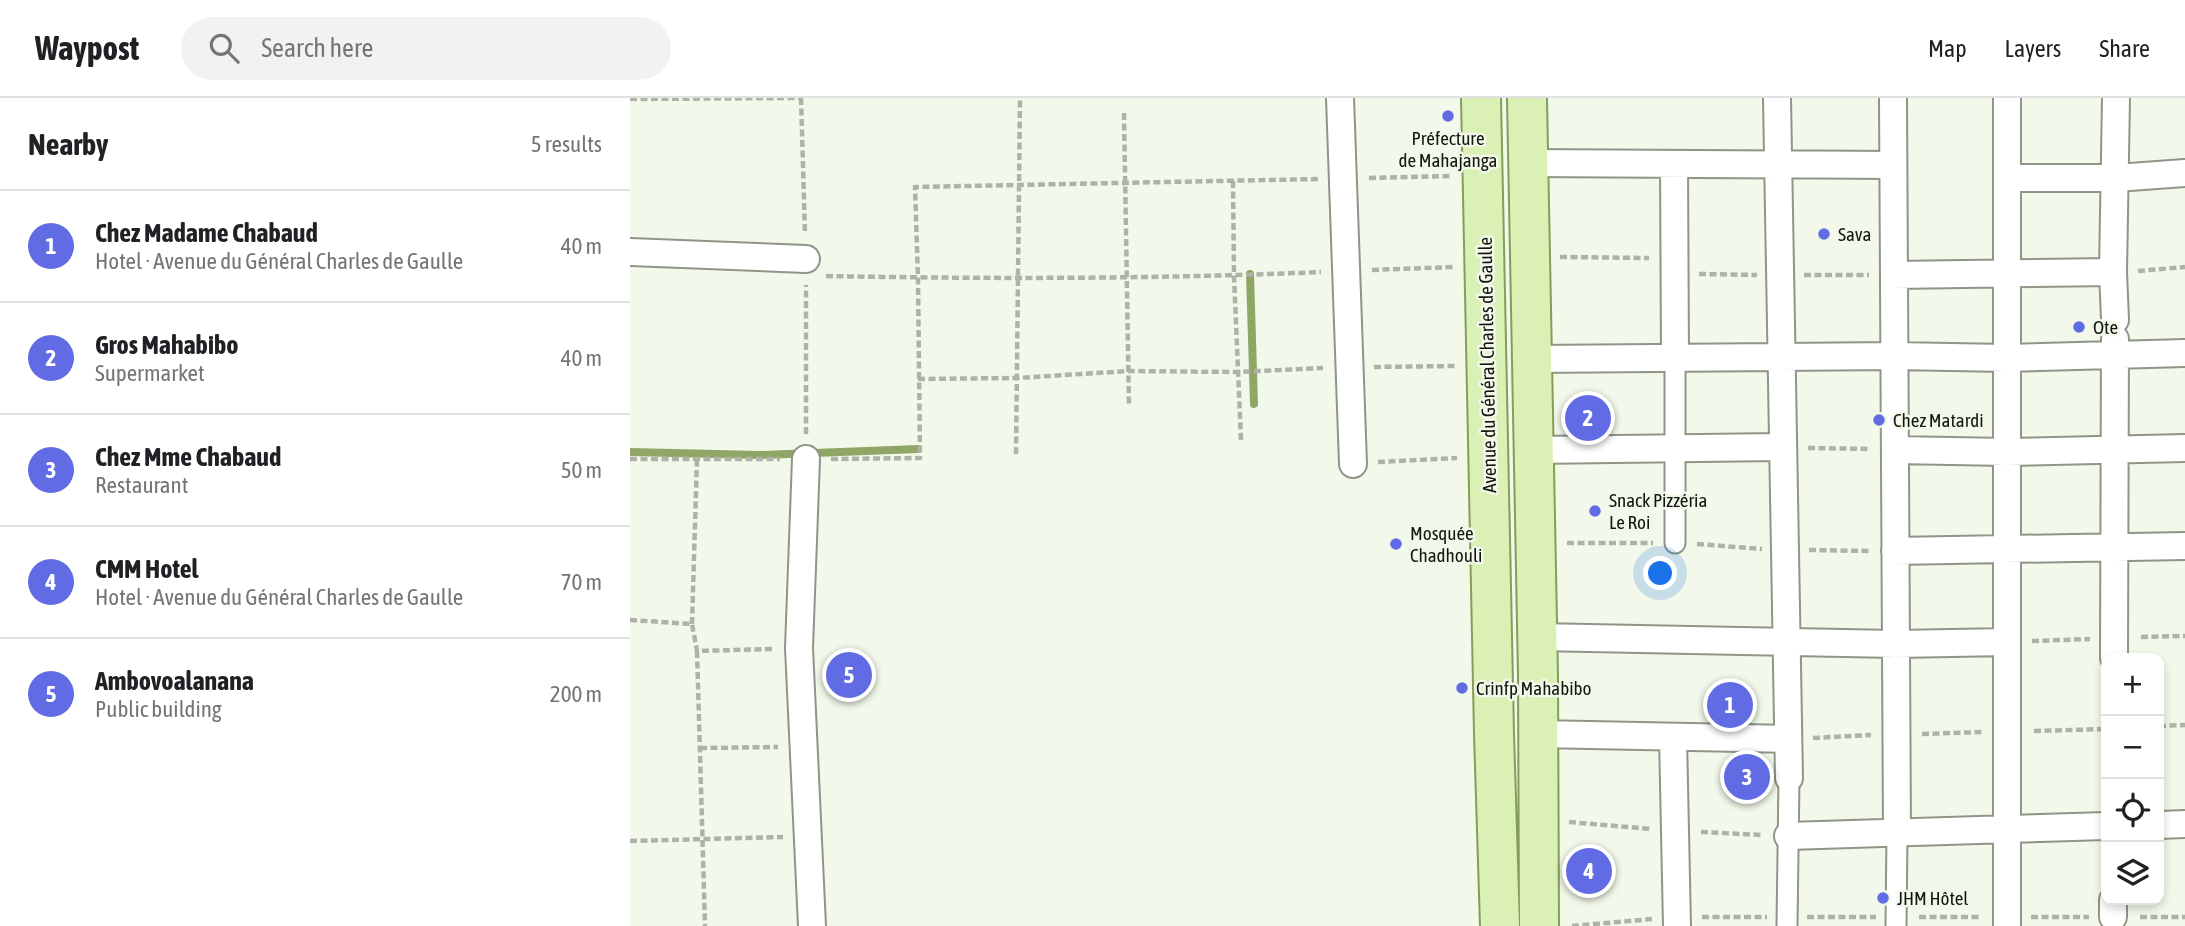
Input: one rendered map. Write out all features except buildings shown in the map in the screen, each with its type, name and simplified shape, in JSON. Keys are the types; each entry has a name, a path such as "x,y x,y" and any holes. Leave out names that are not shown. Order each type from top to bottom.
{"main road":[{"name":"Avenue du Général Charles de Gaulle","path":"1481,98 1500,926"},
{"path":"1527,98 1537,637 1539,926"}],"street":[{"path":"1340,98 1353,464"},
{"path":"1777,98 1789,778 1787,926"},
{"path":"1893,98 1896,926"},
{"path":"2007,98 2007,926"},
{"path":"2114,653 2113,272 2116,98"},
{"path":"1528,163 1894,165"},
{"path":"1674,164 1675,542"},
{"path":"2007,178 2116,178 2185,173"},
{"path":"630,252 813,268"},
{"path":"1894,275 2113,272"},
{"path":"1532,359 1894,356 2007,358 2115,338 2185,353"},
{"path":"1533,450 1783,447"},
{"path":"1895,450 2007,452 2185,448"},
{"path":"806,459 799,648 812,926"},
{"path":"1895,551 2185,546"},
{"path":"1537,637 1896,644 2007,642"},
{"path":"1538,734 1788,739"},
{"path":"1673,737 1676,926"},
{"path":"2164,825 2185,824"},
{"path":"1788,836 2101,827"}],"path":[{"path":"630,99 801,98"},
{"path":"1016,454 1020,98"},
{"path":"1124,113 1129,407"},
{"path":"630,459 920,458 915,187 1452,176"},
{"path":"1233,181 1241,440"},
{"path":"1530,257 1780,275 1894,275"},
{"path":"813,268 918,278 1018,278 1234,276 1455,267"},
{"path":"2113,272 2185,267"},
{"path":"918,379 1017,378 1129,371 1239,372 1458,366"},
{"path":"1783,447 1895,450"},
{"path":"1353,464 1457,458"},
{"path":"697,459 692,624 697,651 705,926"},
{"path":"1535,543 1675,542 1785,550 1895,551"},
{"path":"630,620 692,624"},
{"path":"697,651 799,648"},
{"path":"2164,726 2185,724"},
{"path":"1788,739 2101,729"},
{"path":"699,748 804,747"},
{"path":"630,841 808,837"}],"waterway":[{"path":"1250,274 1254,404"},
{"path":"630,452 760,455 918,449"}],"place":[{"name":"Préfecture de Mahajanga","path":"1448,116"},
{"name":"Sava","path":"1824,234"},
{"name":"Ote","path":"2079,327"},
{"name":"Gros Mahabibo","path":"1588,418"},
{"name":"Chez Matardi","path":"1879,420"},
{"name":"Snack Pizzéria Le Roi","path":"1595,511"},
{"name":"Mosquée Chadhouli","path":"1396,544"},
{"name":"Ambovoalanana","path":"849,675"},
{"name":"Crinfp Mahabibo","path":"1462,688"},
{"name":"Chez Madame Chabaud","path":"1730,705"},
{"name":"Chez Mme Chabaud","path":"1747,777"},
{"name":"CMM Hotel","path":"1589,871"},
{"name":"JHM Hôtel","path":"1883,898"}]}
